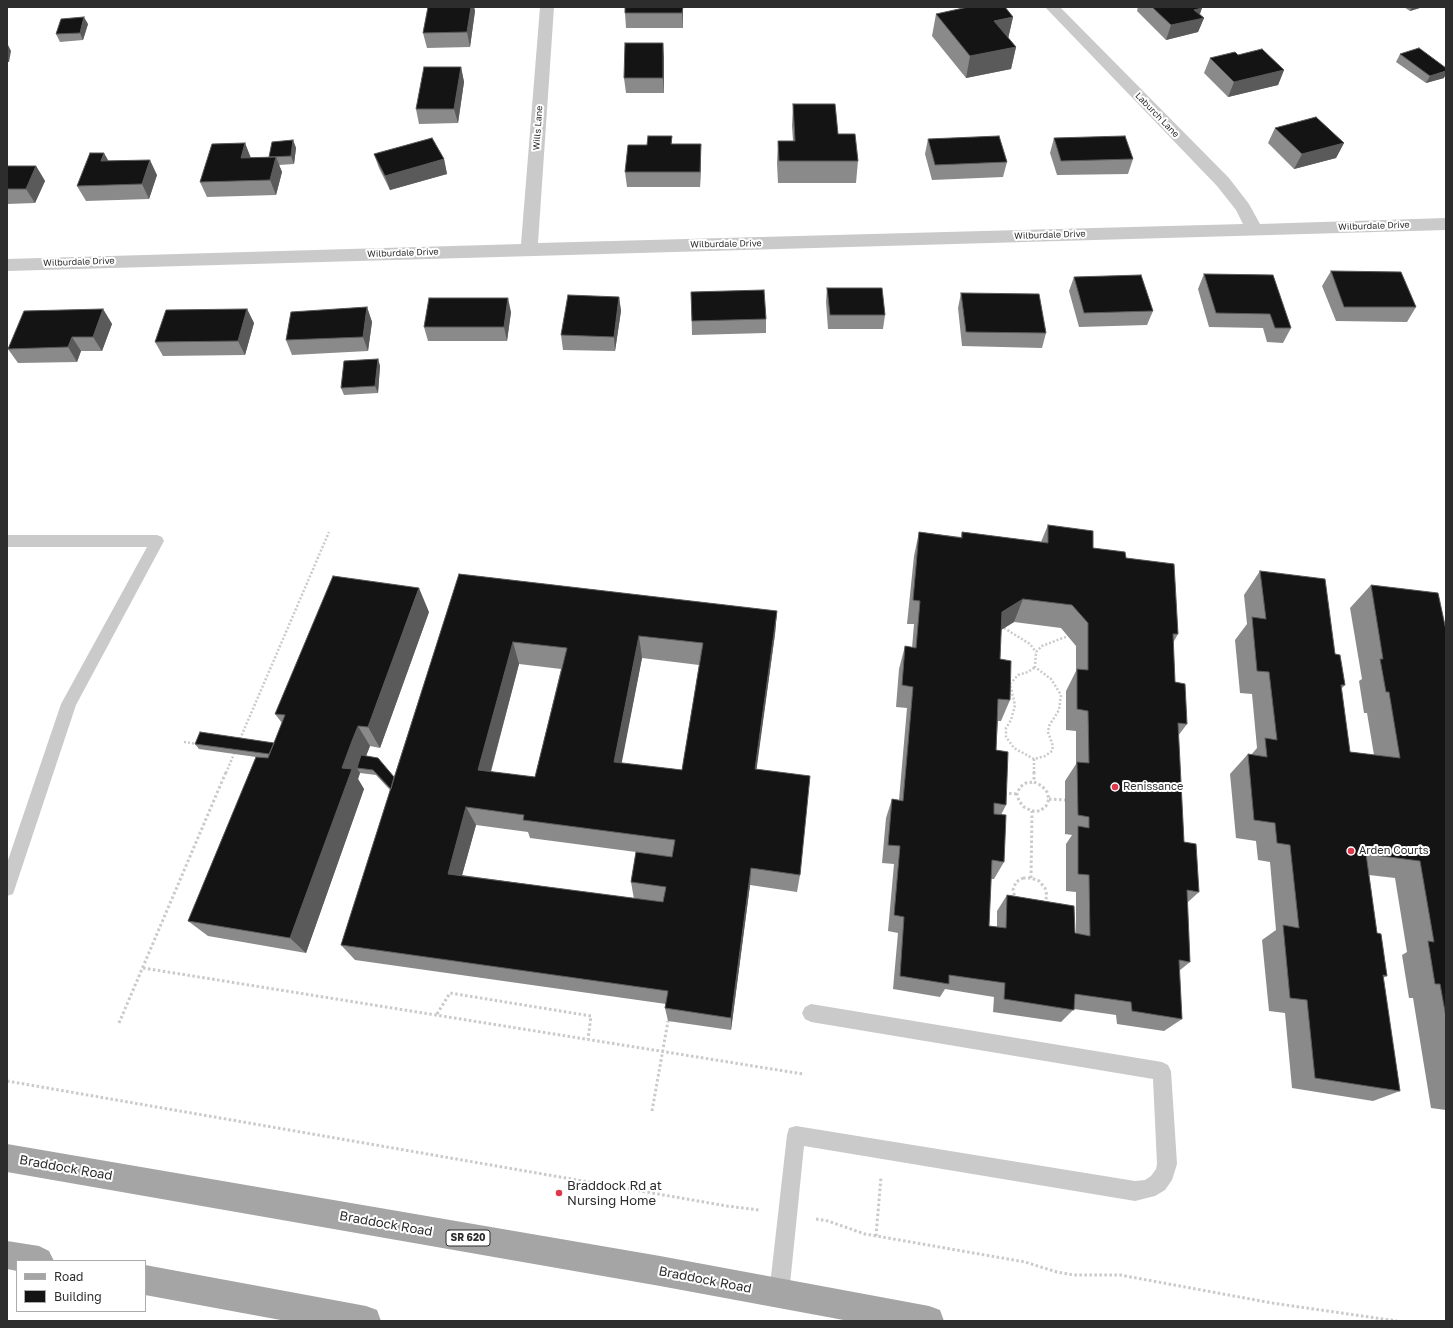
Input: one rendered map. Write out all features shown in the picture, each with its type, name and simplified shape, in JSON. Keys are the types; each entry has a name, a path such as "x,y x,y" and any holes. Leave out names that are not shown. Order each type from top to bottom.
{"main road":[{"name":"Braddock Road","path":"7,1158 929,1321"},
{"path":"7,1255 34,1260"},
{"path":"146,1280 366,1321"}],"street":[{"name":"Wills Lane","path":"529,249 547,7"},
{"name":"Laburch Lane","path":"1052,7 1223,182 1243,208 1254,229"},
{"name":"Wilburdale Drive","path":"7,265 1446,224"}],"lane":[{"path":"7,541 157,540 69,704 7,888"},
{"path":"779,1294 796,1135 1135,1191 1148,1189 1158,1183 1165,1173 1167,1164 1162,1071 811,1013"}],"path":[{"path":"239,742 329,532"},
{"path":"1004,628 1030,644 1036,652 1035,667"},
{"path":"1036,652 1042,646 1068,636"},
{"path":"1035,667 1051,679 1061,695 1059,710 1049,726 1048,732 1053,746 1052,751 1045,756 1034,759 1014,748 1006,737 1006,728 1011,720 1015,705 1010,684 1018,675 1028,672 1035,667"},
{"path":"184,742 202,744"},
{"path":"119,1023 234,754"},
{"path":"1034,759 1034,782"},
{"path":"1034,782 1042,786 1048,792 1049,799 1046,806 1040,811 1032,811 1024,807 1019,801 1017,794 1020,787 1026,783 1034,782"},
{"path":"998,792 1017,794"},
{"path":"1049,799 1066,800"},
{"path":"1031,878 1032,811"},
{"path":"1023,878 1031,878 1040,881 1045,888 1047,896 1044,904 1038,908 1029,909 1020,905 1015,898 1013,890 1016,882 1023,878"},
{"path":"1029,909 1030,913"},
{"path":"143,968 437,1014 803,1074"},
{"path":"437,1014 450,993 591,1016 588,1039"},
{"path":"652,1111 668,1021"},
{"path":"7,1081 751,1209"},
{"path":"876,1236 881,1177"},
{"path":"828,1220 865,1234 1025,1262 1057,1272 1074,1275 1120,1275 1272,1304 1397,1321"}],"building":[{"path":"428,7 471,7 467,32 423,33"},
{"path":"625,7 683,7 682,13 625,13"},
{"path":"968,7 1005,7 1013,17 994,21 1016,47 970,56 936,14"},
{"path":"1152,7 1202,7 1194,10 1204,18 1171,25"},
{"path":"84,17 80,33 56,34 61,19"},
{"path":"625,43 663,43 663,78 624,78"},
{"path":"1419,48 1446,68 1446,71 1430,76 1400,54"},
{"path":"1262,49 1284,70 1234,82 1210,58 1235,52 1238,55"},
{"path":"424,67 461,67 454,109 416,109"},
{"path":"793,104 835,104 838,134 855,134 858,161 779,161 778,141 795,141"},
{"path":"1316,117 1344,143 1302,154 1275,128"},
{"path":"648,136 672,136 671,144 701,144 700,172 625,172 628,145 647,145"},
{"path":"999,136 1007,162 935,165 928,139"},
{"path":"1125,136 1133,159 1061,161 1054,138"},
{"path":"432,138 444,159 385,176 374,154"},
{"path":"293,140 291,156 269,157 272,142"},
{"path":"245,143 241,158 276,157 270,180 200,182 212,144"},
{"path":"90,153 104,153 101,161 150,160 142,184 77,186"},
{"path":"7,166 36,166 26,189 7,189"},
{"path":"1331,271 1401,272 1416,307 1344,307"},
{"path":"1204,274 1273,275 1291,328 1275,328 1270,314 1216,313"},
{"path":"1141,275 1153,311 1084,313 1074,277"},
{"path":"827,288 882,288 885,315 830,315"},
{"path":"764,290 766,319 692,321 691,292"},
{"path":"961,293 1039,294 1046,333 966,332"},
{"path":"568,295 619,297 614,337 561,335"},
{"path":"429,298 508,298 504,327 424,327"},
{"path":"367,307 363,337 286,340 291,312"},
{"path":"103,309 93,337 72,337 68,347 8,349 24,311"},
{"path":"247,309 238,341 155,342 166,310"},
{"path":"378,359 375,386 341,388 344,361"},
{"name":"Renissance","path":"1048,525 1093,531 1093,548 1125,552 1126,558 1174,564 1178,634 1173,634 1175,682 1185,684 1187,724 1178,723 1184,842 1196,844 1199,892 1187,890 1190,962 1179,960 1182,1019 1132,1011 1131,1002 1075,994 1074,1010 1004,999 1005,983 949,975 949,984 900,976 904,917 894,915 900,846 888,845 892,799 903,801 913,687 902,685 905,646 916,648 920,601 913,600 919,532 962,538 962,532 1048,543","holes":["1023,599 1072,605 1088,623 1088,670 1077,669 1077,709 1088,711 1089,763 1077,762 1078,815 1089,817 1089,828 1078,826 1078,874 1089,875 1090,936 1075,933 1074,906 1007,895 1006,928 989,926 992,860 1004,862 1006,815 994,814 994,803 1006,805 1008,752 996,750 998,699 1010,700 1011,661 1000,659 1002,612"]},
{"name":"Arden Courts","path":"1260,571 1325,579 1335,654 1340,655 1345,685 1341,685 1350,752 1400,758 1389,692 1386,692 1380,659 1383,659 1371,585 1438,593 1446,630 1446,1017 1440,984 1435,984 1428,941 1434,942 1420,861 1366,854 1377,933 1381,934 1387,976 1383,975 1400,1091 1315,1078 1307,1000 1290,998 1283,925 1299,928 1290,845 1277,843 1275,823 1254,820 1248,754 1267,757 1265,738 1277,740 1269,672 1257,671 1252,617 1266,619"},
{"path":"459,574 777,611 755,769 810,776 800,875 751,868 731,1018 665,1008 668,991 341,945","holes":["639,636 703,643 682,770 614,762","513,642 567,648 535,777 478,770","466,807 524,815 523,820 675,840 672,857 636,852 631,882 666,887 663,902 448,874"]},
{"path":"333,576 419,588 368,727 358,726 342,768 352,769 290,938 188,921 256,757 268,758 285,715 275,714"},
{"path":"200,732 274,743 269,754 195,744"},
{"path":"361,755 378,758 394,777 391,789 373,770 357,768"}],"place":[{"name":"Renissance","path":"1115,787"},
{"name":"Arden Courts","path":"1351,851"},
{"name":"Braddock Rd at Nursing Home","path":"559,1193"}]}
